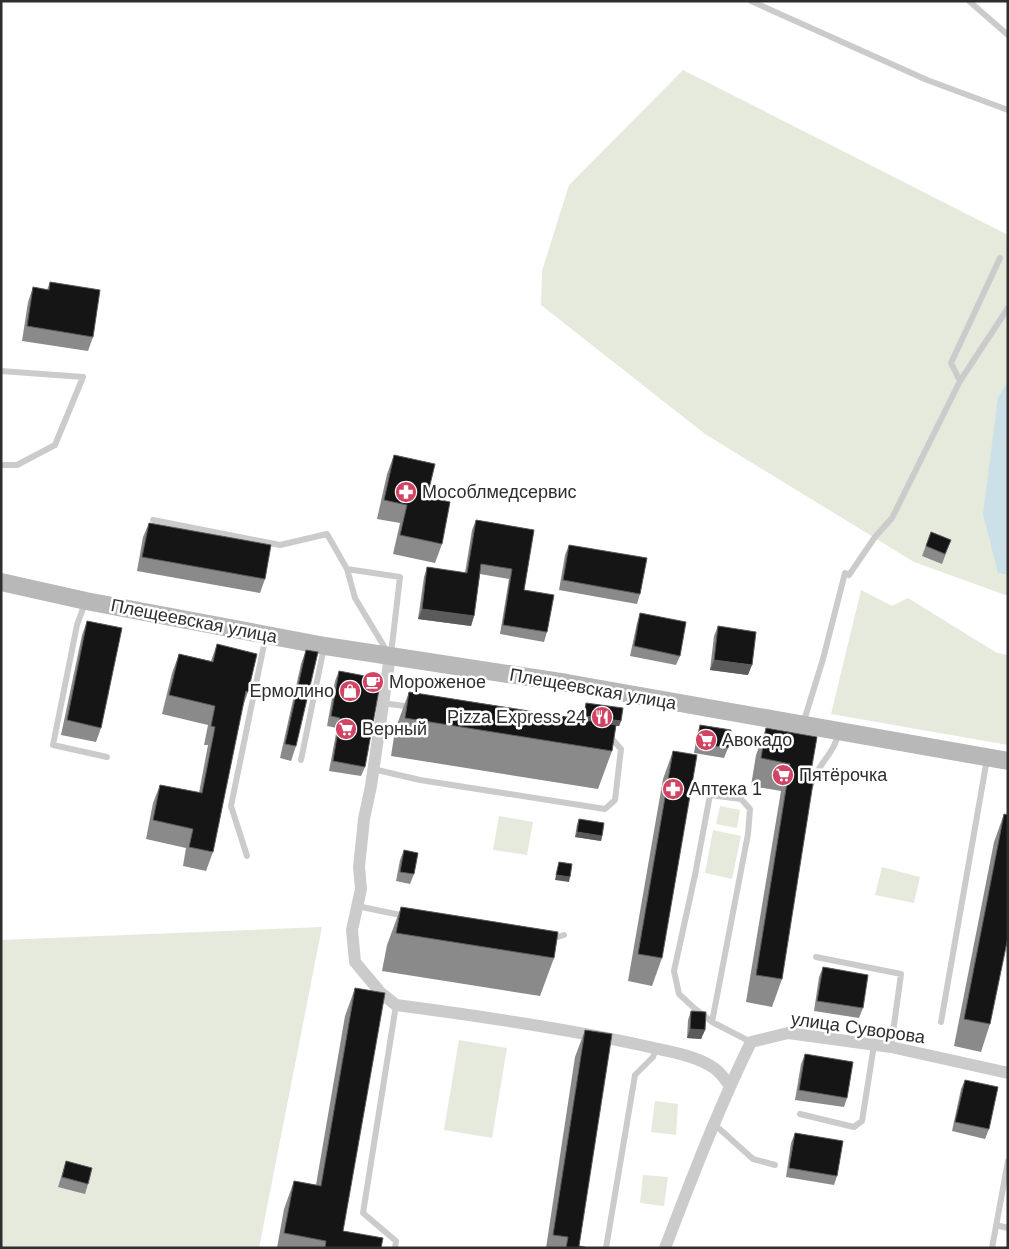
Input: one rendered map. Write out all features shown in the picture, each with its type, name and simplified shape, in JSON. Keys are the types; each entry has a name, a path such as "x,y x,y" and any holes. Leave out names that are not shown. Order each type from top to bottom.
{"street":[{"name":"Плещеевская улица","path":"1,582 86,601 324,646 567,683 1008,761"},
{"path":"390,656 359,867 361,889 352,930 355,962 381,992 396,1005 531,1023 656,1049 694,1059 714,1068 729,1085"},
{"name":"улица Суворова","path":"751,1042 788,1033 891,1047 1008,1073"},
{"path":"665,1248 729,1085 751,1042"}],"lane":[{"path":"751,1 926,80 1008,110"},
{"path":"969,1 1008,35"},
{"path":"960,381 951,362 1000,258"},
{"path":"803,725 847,574 892,518 960,381 1008,308"},
{"path":"1,371 83,377 55,445 17,465 1,465"},
{"path":"153,520 280,545 327,534 347,570 355,598 390,656"},
{"path":"347,570 400,576 390,656"},
{"path":"86,601 77,626 54,746 107,757"},
{"path":"247,856 231,806 266,634"},
{"path":"302,760 324,646"},
{"path":"383,703 421,709"},
{"path":"810,792 811,782 837,742 838,731"},
{"path":"372,769 420,780 606,809 615,800 622,750 612,739 603,738"},
{"path":"940,1022 987,758"},
{"path":"712,1022 748,834 750,810 741,799 710,795 674,971 679,994 712,1022 751,1042"},
{"path":"358,906 412,917"},
{"path":"539,938 548,940 564,935"},
{"path":"816,957 901,974 891,1047"},
{"path":"395,1248 396,1241 363,1213 396,1005"},
{"path":"800,1114 854,1127 862,1121 874,1045"},
{"path":"606,1248 635,1075 653,1057 656,1049"},
{"path":"713,1124 753,1159 775,1165"},
{"path":"992,1248 1008,1161"},
{"path":"996,1225 1008,1228"}],"shaded area":[{"path":"683,70 1008,235 1008,381 998,397 998,573 1008,575 1008,596 914,562 705,434 541,305 542,271 569,185"},
{"path":"861,590 892,606 908,598 997,653 1008,655 1008,745 831,714"},
{"path":"720,806 740,810 737,828 716,824"},
{"path":"499,816 533,822 527,855 493,850"},
{"path":"713,830 741,836 732,879 705,873"},
{"path":"882,867 920,877 914,903 875,895"},
{"path":"322,927 259,1248 1,1248 1,940"},
{"path":"459,1040 507,1048 492,1138 444,1130"},
{"path":"655,1101 678,1104 676,1135 651,1132"},
{"path":"643,1175 668,1177 664,1206 640,1203"}],"water":[{"path":"1008,381 1008,575 998,573 983,514 998,397"}],"building":[{"path":"50,282 100,290 93,337 27,326 33,287 49,290"},
{"path":"394,455 435,464 427,497 450,502 442,544 400,535 407,505 384,500"},
{"path":"476,520 534,530 524,590 554,595 547,632 503,625 512,569 481,564 474,616 422,609 427,567 467,573"},
{"path":"149,523 271,545 265,579 142,557"},
{"path":"931,532 951,540 945,554 926,546"},
{"path":"569,545 647,558 640,594 563,580"},
{"path":"640,613 686,622 680,656 634,646"},
{"path":"87,621 122,628 101,728 67,720"},
{"path":"718,626 756,632 752,665 714,660"},
{"path":"217,644 257,654 248,692 246,691 213,852 189,847 193,829 153,820 160,785 202,793 215,727 211,726 215,706 169,695 179,654 213,662"},
{"path":"306,650 318,652 296,746 285,744"},
{"path":"339,671 381,679 365,767 333,761 340,718 331,716"},
{"path":"409,692 616,725 612,751 405,718"},
{"name":"Pizza Express 24","path":"586,703 623,708 621,721 584,716"},
{"path":"700,725 731,730 728,748 697,743"},
{"path":"766,728 817,737 810,777 814,777 782,979 756,975 790,764 761,758"},
{"path":"673,751 697,755 662,958 638,954"},
{"path":"1004,814 1008,815 1008,937 990,1024 964,1019"},
{"path":"579,819 604,823 602,836 577,832"},
{"path":"404,850 418,853 414,874 400,872"},
{"path":"559,862 572,864 570,877 556,875"},
{"path":"401,907 558,932 554,958 396,933"},
{"path":"823,967 868,975 863,1008 817,1001"},
{"path":"355,988 385,993 343,1231 383,1238 381,1248 325,1248 326,1241 284,1233 294,1181 321,1186"},
{"path":"691,1011 706,1012 705,1030 690,1029"},
{"path":"585,1030 612,1034 579,1246 589,1248 566,1248 568,1237 553,1235"},
{"path":"805,1054 853,1062 847,1098 799,1090"},
{"path":"965,1080 998,1087 989,1129 955,1122"},
{"path":"795,1133 843,1141 837,1176 789,1168"},
{"path":"66,1161 92,1168 88,1184 62,1177"}],"place":[{"name":"Мособлмедсервис","path":"406,492"},
{"name":"Мороженое","path":"373,682"},
{"name":"Ермолино","path":"350,691"},
{"name":"Pizza Express 24","path":"602,717"},
{"name":"Верный","path":"346,729"},
{"name":"Авокадо","path":"706,740"},
{"name":"Пятёрочка","path":"783,775"},
{"name":"Аптека 1","path":"673,789"}]}
